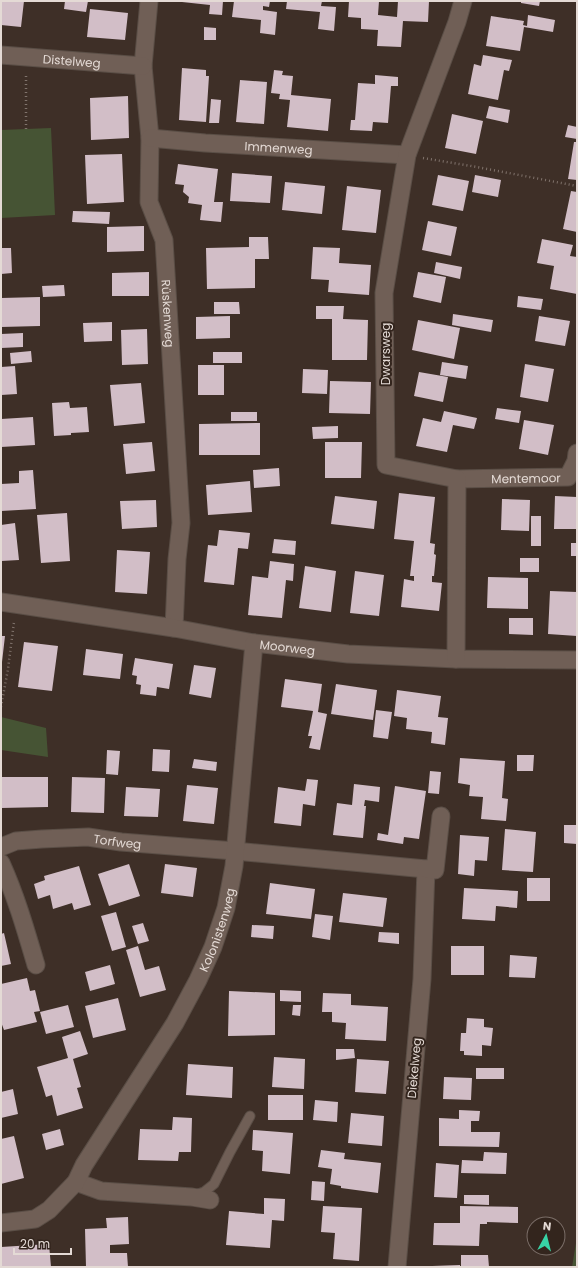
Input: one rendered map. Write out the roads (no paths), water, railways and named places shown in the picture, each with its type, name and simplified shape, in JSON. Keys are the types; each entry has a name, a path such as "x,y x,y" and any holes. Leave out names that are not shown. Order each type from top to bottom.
{"street":[{"name":"Rüskenweg","path":"149,1 143,66 150,138 149,202 164,240 180,523 174,628"},
{"name":"Dwarsweg","path":"457,478 386,465 384,293 407,155 457,22 463,1"},
{"name":"Distelweg","path":"1,55 143,66"},
{"name":"Immenweg","path":"150,138 407,155"},
{"name":"Mentemoor","path":"457,478 568,477 576,461 577,453"},
{"path":"456,659 457,478"},
{"name":"Moorweg","path":"9,603 174,628 254,643 348,654 456,659 577,660"},
{"name":"Kolonistenweg","path":"1,1223 35,1219 49,1210 76,1182 84,1165 175,1023 198,980 213,947 226,908 234,866 254,643"},
{"path":"235,850 434,870 441,816"},
{"name":"Torfweg","path":"1,847 16,842 42,839 88,837 121,842 235,850"},
{"path":"1,863 23,919 36,966"},
{"name":"Diekelweg","path":"397,1267 422,979 426,869"},
{"path":"76,1182 101,1191 192,1197 210,1200"}],"lane":[{"path":"192,1197 204,1192 214,1184 250,1116"}]}
